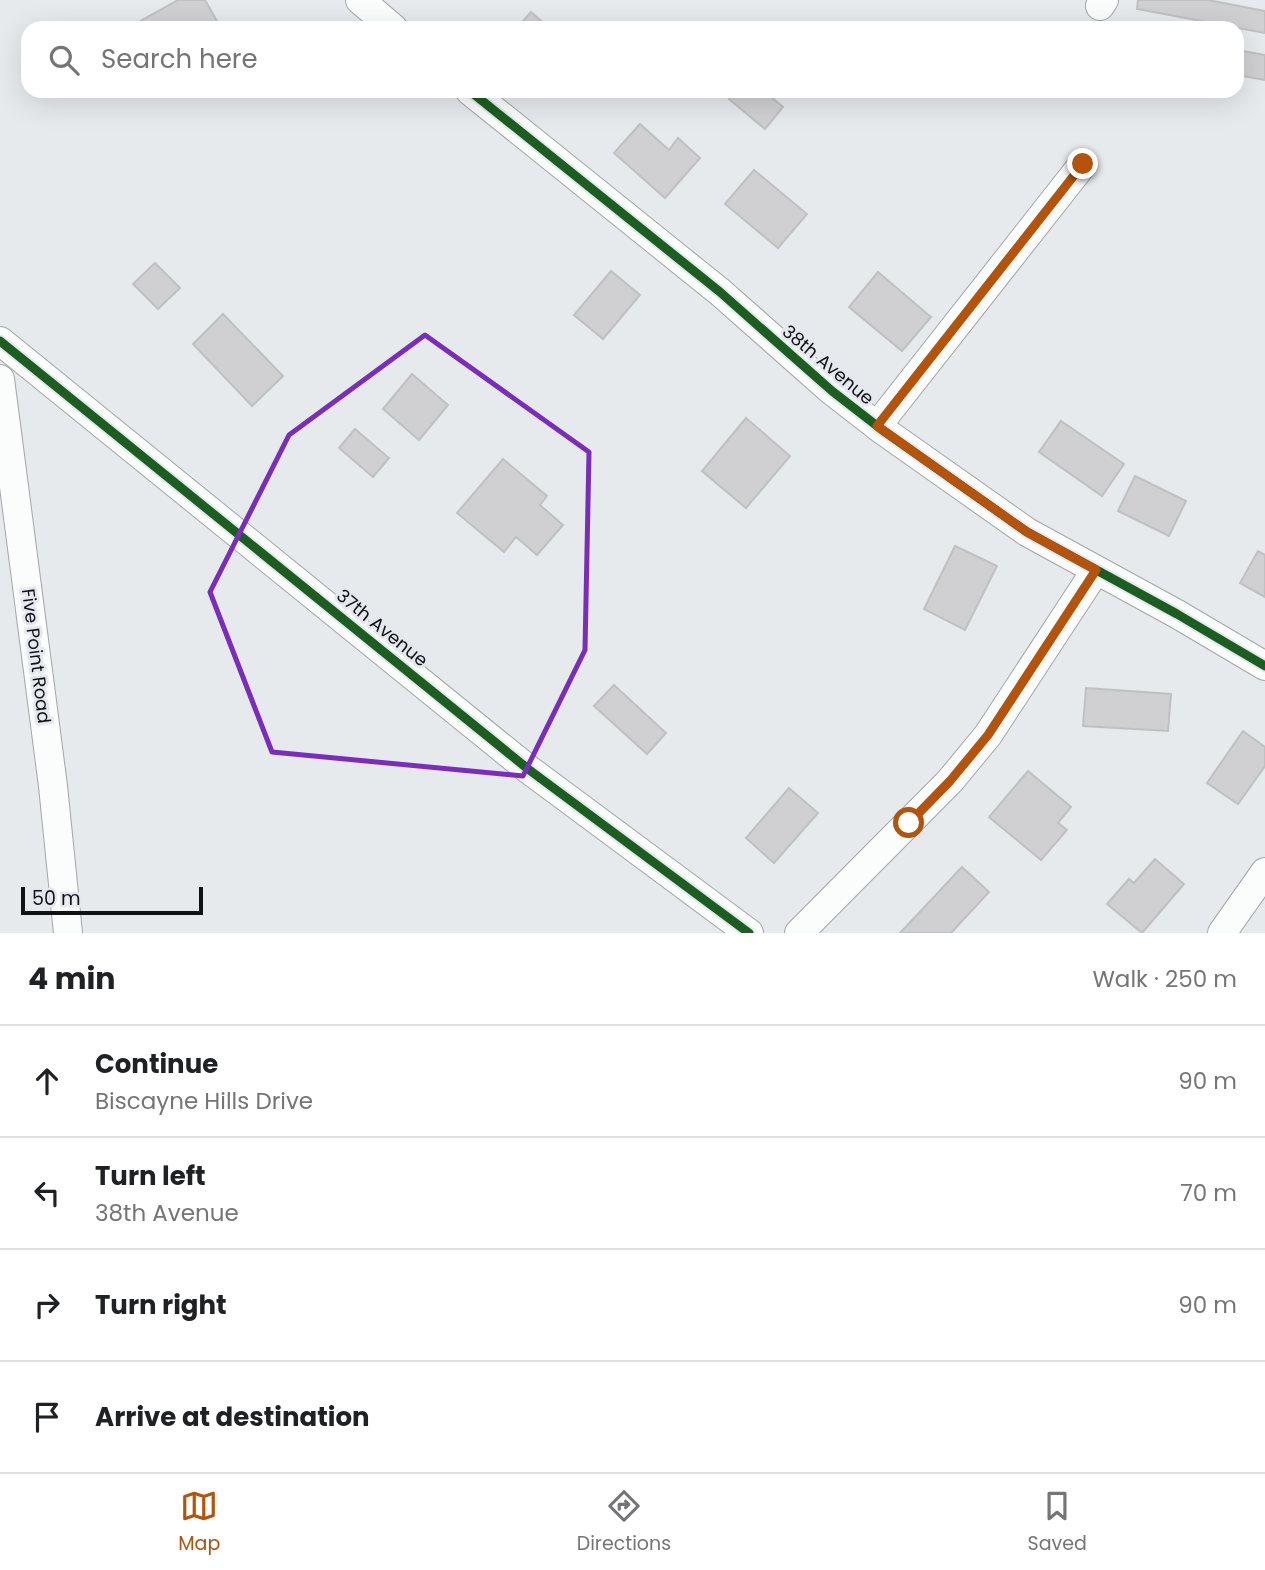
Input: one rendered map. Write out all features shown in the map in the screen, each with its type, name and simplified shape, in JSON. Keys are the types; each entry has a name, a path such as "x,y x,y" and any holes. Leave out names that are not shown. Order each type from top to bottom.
{"street":[{"path":"359,0 384,21"},
{"name":"38th Avenue","path":"479,98 720,292 832,391 877,426 1027,532 1177,614 1265,666"},
{"path":"877,426 1083,164"},
{"name":"37th Avenue","path":"0,341 528,769 749,933"},
{"name":"Five Point Road","path":"0,379 53,786 68,933"},
{"path":"799,933 950,781 988,735 1096,570"},
{"path":"1222,933 1265,872"}],"highlighted area":[{"path":"425,335 589,452 585,650 523,776 272,752 210,592 289,435"}],"building":[{"path":"178,0 205,0 217,21 140,21"},
{"path":"1138,0 1208,0 1265,11 1265,33 1244,29 1244,21 1201,21 1137,9"},
{"path":"531,12 541,21 523,21"},
{"path":"1244,51 1265,55 1265,80 1244,76"},
{"path":"772,98 783,107 765,129 729,99"},
{"path":"640,124 669,150 678,138 700,158 665,198 614,153"},
{"path":"754,170 807,214 778,248 725,204"},
{"path":"155,263 180,288 158,309 133,284"},
{"path":"611,271 640,295 603,339 574,315"},
{"path":"878,272 931,317 902,351 849,307"},
{"path":"223,314 283,376 252,406 193,344"},
{"path":"412,374 448,405 419,440 383,409"},
{"path":"746,418 790,456 746,508 702,471"},
{"path":"1061,421 1124,464 1102,496 1039,452"},
{"path":"355,429 389,458 373,477 339,448"},
{"path":"503,459 547,496 540,505 563,525 537,555 516,537 504,552 457,513"},
{"path":"1135,476 1186,501 1169,536 1118,511"},
{"path":"955,546 997,566 965,630 924,609"},
{"path":"1258,551 1265,555 1265,597 1240,583"},
{"path":"614,685 666,733 647,754 594,706"},
{"path":"1086,688 1171,694 1168,731 1083,726"},
{"path":"1243,731 1265,747 1265,766 1238,804 1207,783"},
{"path":"1028,771 1071,807 1058,823 1067,830 1041,860 989,817"},
{"path":"789,788 818,813 774,863 746,838"},
{"path":"1155,859 1184,884 1142,933 1107,904 1129,879 1134,883"},
{"path":"962,867 989,892 951,933 900,933"}],"cycle path":[{"path":"479,98 720,292 832,391 881,429 1027,532 1177,614 1265,666"},
{"path":"0,341 528,769 749,933"}],"route":[{"path":"909,823 950,781 988,735 1096,570 1027,532 877,426 1083,164"}]}
